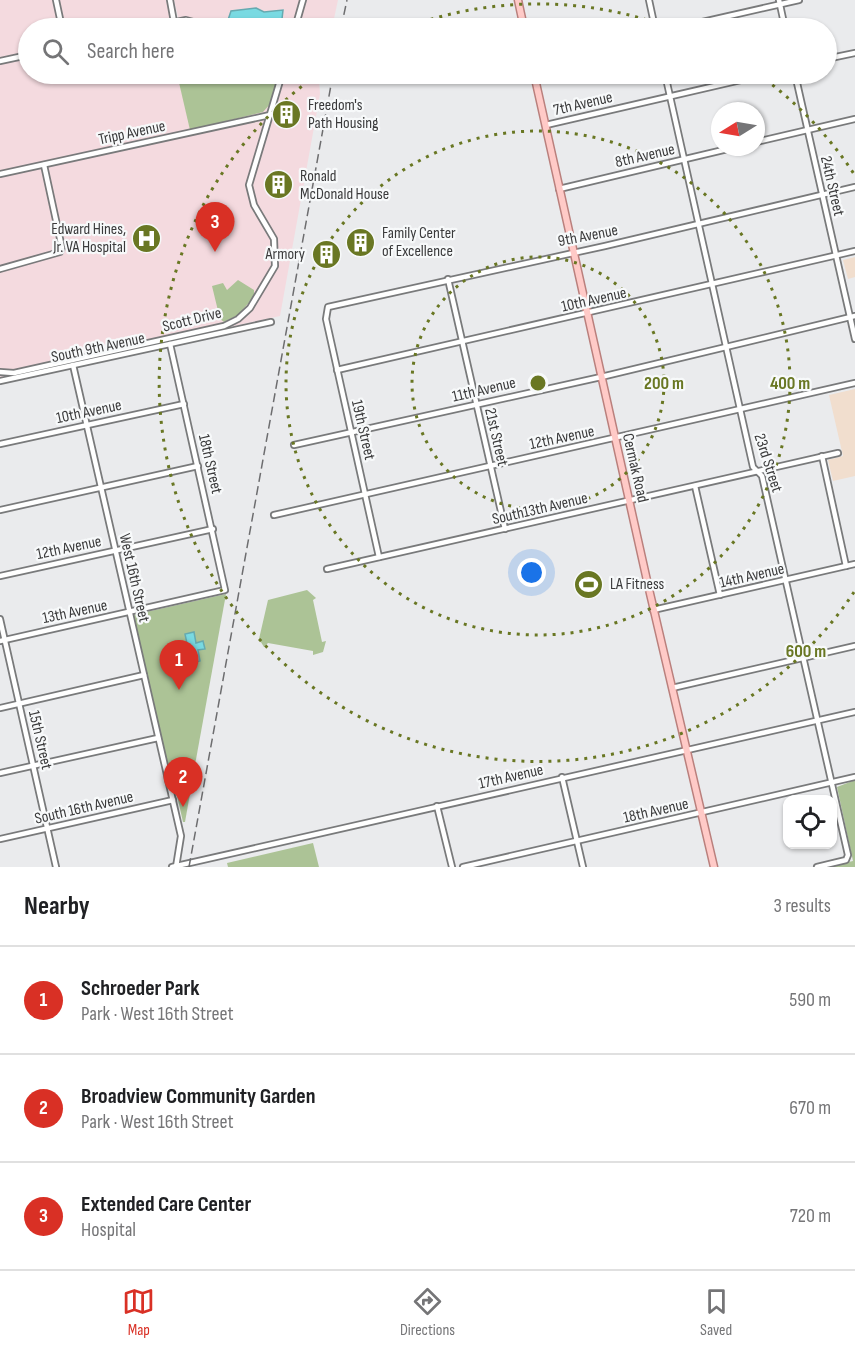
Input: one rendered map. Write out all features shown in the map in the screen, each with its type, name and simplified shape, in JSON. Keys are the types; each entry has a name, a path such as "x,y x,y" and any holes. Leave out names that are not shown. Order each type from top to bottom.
{"main road":[{"path":"518,0 522,18"},
{"name":"Cermak Road","path":"536,84 653,610 714,867"}],"street":[{"path":"56,0 60,18"},
{"path":"170,0 173,18"},
{"path":"298,18 303,0"},
{"path":"649,0 653,18"},
{"path":"716,18 779,2 799,0"},
{"path":"779,2 783,18"},
{"path":"837,57 855,53"},
{"path":"0,62 18,58"},
{"name":"Scott Drive","path":"0,372 14,373 224,326 245,314 271,275 276,260 274,239 254,205 249,185 279,84"},
{"name":"23rd Street","path":"667,84 725,347 753,467 762,476 848,859 817,867"},
{"name":"7th Avenue","path":"546,125 723,84"},
{"name":"24th Street","path":"797,84 852,317 855,339"},
{"name":"Tripp Avenue","path":"0,174 270,115"},
{"path":"765,140 855,119"},
{"name":"8th Avenue","path":"560,189 711,153"},
{"path":"0,268 60,252 62,247 44,165"},
{"name":"9th Avenue","path":"327,309 334,304 574,252 855,187"},
{"name":"10th Avenue","path":"337,370 855,251"},
{"name":"21st Street","path":"448,279 505,529"},
{"name":"19th Street","path":"327,309 326,319 380,557"},
{"name":"11th Avenue","path":"294,445 601,377 852,317"},
{"name":"South 9th Avenue","path":"0,381 271,322"},
{"name":"18th Street","path":"170,344 225,590"},
{"name":"West 16th Street","path":"73,365 182,842 175,867"},
{"name":"12th Avenue","path":"274,515 855,383"},
{"name":"10th Avenue","path":"0,444 184,404"},
{"path":"757,471 838,453"},
{"path":"822,456 846,566"},
{"path":"0,510 198,466"},
{"name":"South13th Avenue","path":"327,569 757,471"},
{"path":"696,486 720,595"},
{"name":"12th Avenue","path":"0,576 213,529"},
{"name":"14th Avenue","path":"653,610 855,564"},
{"name":"13th Avenue","path":"2,641 225,590"},
{"name":"15th Street","path":"0,619 2,641 19,703 56,867"},
{"path":"672,688 855,646"},
{"path":"0,708 144,675"},
{"name":"17th Avenue","path":"175,867 855,712"},
{"path":"0,773 158,738"},
{"path":"562,777 583,867"},
{"name":"18th Avenue","path":"463,867 855,777"},
{"name":"South 16th Avenue","path":"0,839 173,800"},
{"path":"437,806 452,867"}],"shaded area":[{"path":"0,0 166,0 169,18 18,18 18,55 0,59"},
{"path":"174,0 338,0 334,18 178,18"},
{"name":"Edward Hines, Jr. VA Hospital","path":"18,60 18,84 319,84 320,94 280,316 0,378 0,64"},
{"path":"855,257 855,277 848,279 843,260"},
{"path":"855,389 855,476 833,481 828,460 843,456 829,395"}],"green space":[{"path":"179,84 278,84 272,102 263,112 190,130"},
{"path":"238,280 254,290 254,297 238,315 224,322 220,319 212,286 223,283 227,290"},
{"path":"307,590 316,598 313,600 322,642 326,641 323,652 313,655 313,651 268,643 264,647 259,639 268,600"},
{"path":"226,594 195,765 169,772 133,615"},
{"path":"855,780 855,867 826,867 853,861 837,787"},
{"path":"191,788 185,822 183,822 176,791"},
{"path":"313,843 319,867 228,867 227,863"}],"water":[{"path":"256,8 264,12 283,10 282,18 229,18 231,11"},
{"path":"194,632 196,643 203,641 205,649 198,650 200,661 191,663 185,634"}],"railway":[{"path":"343,18 347,0"},
{"path":"189,867 331,84"}],"place":[{"name":"Freedom's Path Housing","path":"287,114"},
{"name":"Ronald McDonald House","path":"279,185"},
{"name":"Edward Hines, Jr. VA Hospital","path":"147,238"},
{"name":"Family Center of Excellence","path":"361,242"},
{"name":"Extended Care Center","path":"215,252"},
{"name":"Armory","path":"326,254"},
{"name":"LA Fitness","path":"589,584"},
{"name":"Schroeder Park","path":"179,690"},
{"name":"Broadview Community Garden","path":"183,807"}]}
